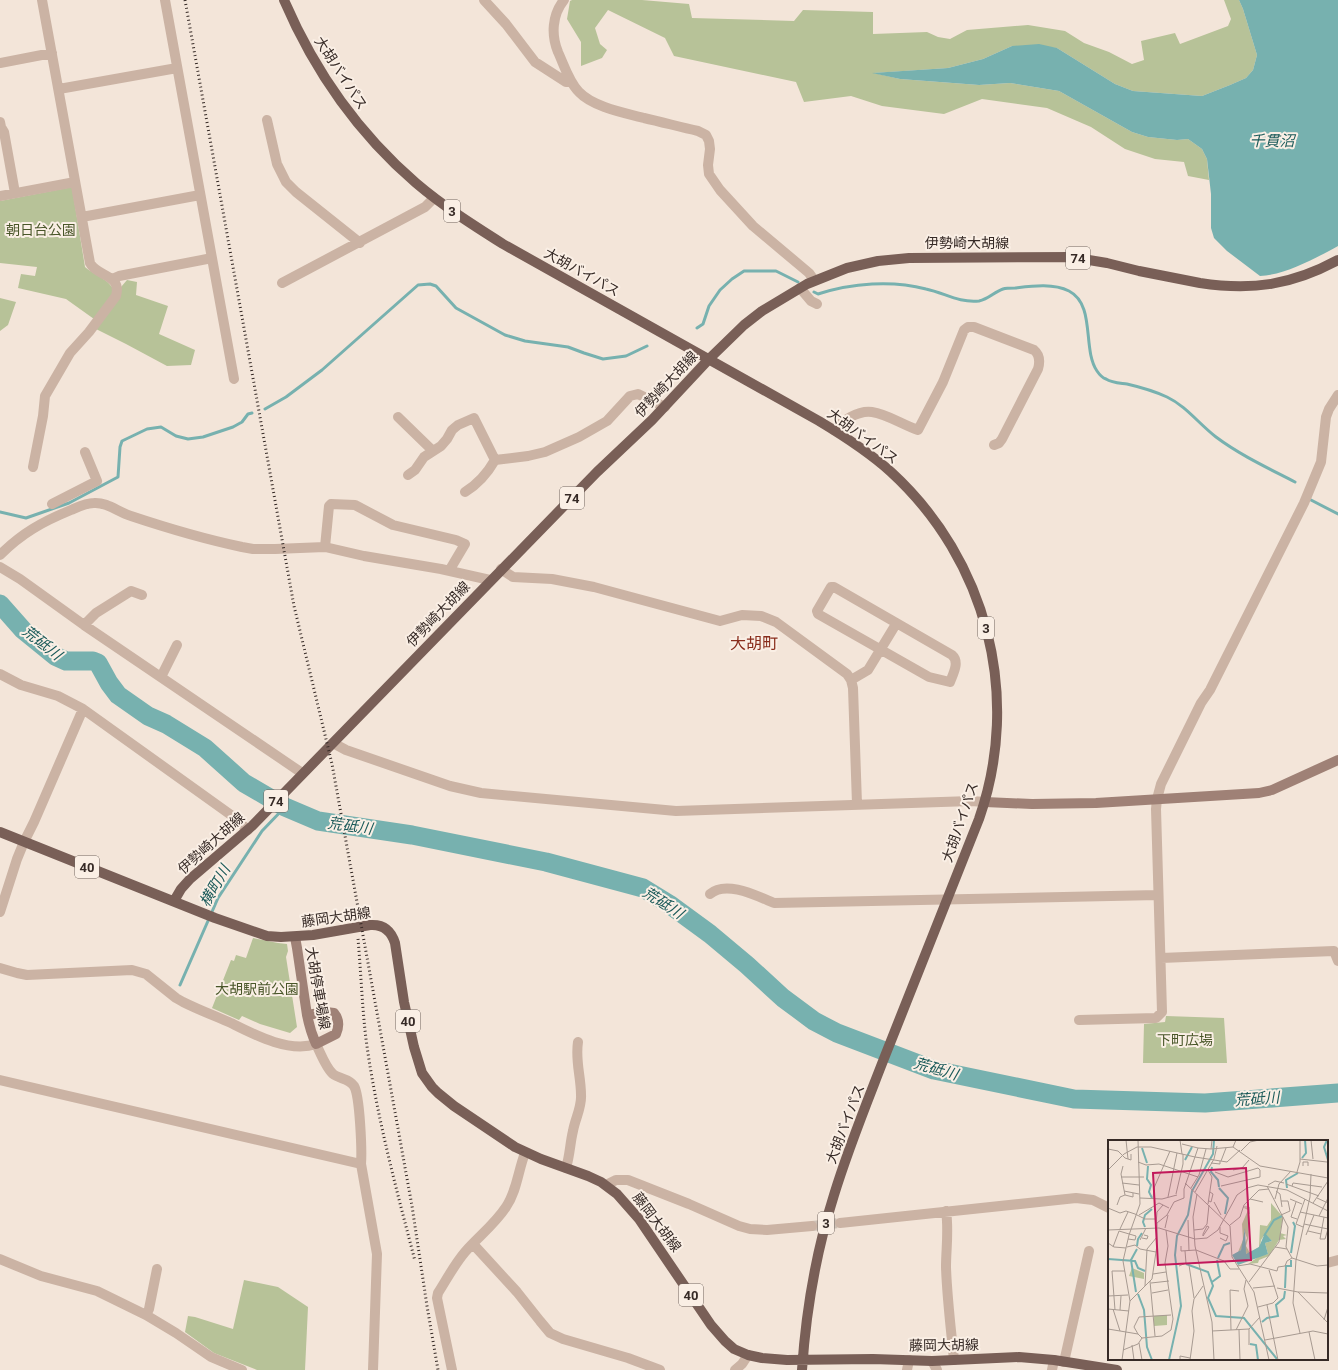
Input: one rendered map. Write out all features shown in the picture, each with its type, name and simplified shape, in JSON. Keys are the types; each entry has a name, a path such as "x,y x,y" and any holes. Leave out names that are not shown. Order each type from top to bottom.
{"main road":[{"name":"大胡バイパス","path":"284,0 314,60 335,94 360,126 387,156 416,184 467,221 503,244 709,359 858,445 883,466 916,498 940,528 971,583 988,634 994,668 997,698 996,744 993,763 984,802 844,1164 827,1218 812,1281 802,1365"},
{"name":"伊勢崎大胡線","path":"174,901 181,889 250,828 490,580 597,472 665,407 709,359 748,321 814,280 847,268 891,260 926,257 1071,257 1218,286 1248,287 1276,284 1298,278 1338,260"},
{"name":"藤岡大胡線","path":"0,832 211,916 267,936 313,935 370,925 376,925 389,930 393,935 395,943 407,1020 416,1058 422,1073 432,1087 445,1099 488,1130 525,1153 588,1176 606,1185 617,1194 639,1219 714,1329 734,1349 748,1355 787,1360 802,1365 935,1366 954,1360 1019,1357 1057,1364 1117,1370"}],"street":[{"path":"33,467 43,416 45,396 70,353 89,332 116,296 117,288 112,278 92,267 90,263 42,0"},
{"path":"165,0 234,380"},
{"path":"484,0 506,24 535,62 566,82 571,82"},
{"path":"564,0 554,20 554,43 571,82 583,96 604,107 698,131 706,135 709,141 710,149 708,165 709,174 720,190 753,226 809,273 814,280"},
{"path":"0,63 52,53"},
{"path":"59,89 177,68"},
{"path":"267,120 276,164 286,182 296,192 360,243"},
{"path":"0,125 4,132 15,193"},
{"path":"0,196 75,182"},
{"path":"82,217 200,195"},
{"path":"282,283 360,243 425,207 434,198"},
{"path":"112,278 212,258"},
{"path":"800,288 811,301 817,304"},
{"path":"834,430 845,419 871,411 918,430 944,382 964,330 968,327 974,327 1034,350 1038,353 1040,359 1038,369 1002,440 994,445"},
{"path":"495,460 528,456 545,452 579,437 607,421 630,396 638,394 665,407"},
{"path":"1079,1020 1156,1018 1162,1012 1158,895 1157,799 1161,784 1304,503 1321,462 1326,417 1338,395"},
{"path":"398,417 433,451"},
{"path":"408,475 415,470 424,457 447,439 452,430 458,424 474,418 495,460"},
{"path":"0,556 61,505 97,481 86,452"},
{"path":"465,492 477,485 489,471 495,460"},
{"path":"61,505 101,503 124,514 192,534 253,549 325,547 490,580"},
{"path":"325,547 329,506 331,504 356,505 393,525 456,540 464,544 449,571"},
{"path":"0,567 161,677 300,775"},
{"path":"501,569 513,577 552,579 594,587 720,621 742,615 761,616 776,622 847,674 851,680 854,688 857,804"},
{"path":"831,587 834,587 896,624 955,658 956,663 950,682 929,677 818,614 817,611 831,587"},
{"path":"84,624 96,613 131,591 142,595"},
{"path":"851,680 868,670 896,624"},
{"path":"161,677 177,645"},
{"path":"0,674 22,685 58,696 83,709 250,828"},
{"path":"0,912 17,859 83,709"},
{"path":"333,743 346,750 450,786 481,793 676,811 971,801 998,804 1096,803 1266,792 1338,760"},
{"path":"710,894 718,889 734,889 774,903 1158,895"},
{"name":"大胡停車場線","path":"295,936 307,1015 312,1037 316,1044"},
{"path":"1161,958 1334,951 1338,961"},
{"path":"0,968 17,974 27,975 121,970 139,971 176,998 272,1041 296,1047 306,1047 316,1044 336,1034 339,1026 334,1013 330,1012 307,1015"},
{"path":"566,1168 571,1148 572,1132 581,1100 576,1057 578,1042"},
{"path":"316,1044 333,1074 351,1082 356,1090 362,1152 361,1164 377,1254 373,1370"},
{"path":"0,1080 361,1164"},
{"path":"452,1370 437,1298 438,1293 456,1264 507,1207 516,1186 525,1153"},
{"path":"606,1185 616,1180 628,1180 690,1204 739,1226 750,1229 767,1230 812,1226"},
{"path":"840,1222 1076,1198 1093,1200 1108,1208"},
{"path":"946,1211 948,1221 946,1258 947,1284 954,1360"},
{"path":"473,1244 517,1292 550,1333 562,1339 628,1358 660,1370"},
{"path":"1057,1364 1089,1251"},
{"path":"0,1259 41,1276 97,1291 146,1315 211,1357 242,1370"},
{"path":"1328,1263 1338,1260"},
{"path":"146,1315 149,1309 157,1269"},
{"path":"735,1370 742,1364 748,1355"}],"green space":[{"path":"642,0 689,4 692,18 794,21 803,10 873,12 873,34 927,32 938,37 950,39 967,30 1028,25 1065,31 1084,43 1109,52 1132,64 1144,60 1141,41 1175,33 1180,44 1228,26 1231,19 1224,0 1239,0 1257,55 1253,70 1246,78 1202,96 1133,91 1115,84 1057,48 1012,46 983,59 948,68 874,73 900,79 979,85 1010,83 1059,91 1132,132 1148,137 1177,140 1188,139 1202,149 1207,159 1209,180 1188,176 1184,162 1155,159 1125,149 1091,127 1047,108 982,99 944,114 882,106 851,96 804,102 796,82 674,56 665,38 608,10 595,28 600,44 607,50 602,58 581,66 581,42 567,19 570,1"},
{"name":"朝日台公園","path":"72,187 85,267 111,285 114,294 94,319 66,299 18,288 21,274 35,276 37,267 0,263 0,201"},
{"path":"127,280 137,282 136,295 168,306 159,334 195,350 191,365 167,366 96,329 121,287"},
{"path":"0,298 16,302 8,325 0,331"},
{"name":"大胡駅前公園","path":"253,938 287,944 288,951 286,957 297,1027 290,1033 260,1024 242,1016 239,1020 212,1008 231,960 234,961 236,955 246,958"},
{"name":"下町広場","path":"1166,1016 1224,1018 1227,1063 1143,1063 1144,1024 1165,1022"},
{"path":"244,1280 278,1287 308,1307 305,1370 257,1370 214,1353 185,1332 188,1316 233,1329"}],"water":[{"name":"千貫沼","path":"1239,0 1338,0 1338,246 1300,265 1280,273 1270,275 1260,276 1227,251 1214,238 1211,228 1211,194 1207,159 1202,149 1188,139 1177,140 1148,137 1132,132 1059,91 1010,83 979,85 900,79 872,73 948,68 983,59 1012,46 1039,44 1057,48 1115,84 1133,91 1202,96 1246,78 1253,70 1257,55"}],"waterway":[{"path":"697,328 703,324 709,306 720,290 744,271 776,271 798,282"},
{"path":"265,409 286,397 322,370 418,285 430,284 436,286 456,308 505,335 525,341 568,347 603,359 626,356 647,346"},
{"path":"814,292 818,294 858,285 900,284 926,289 965,301 979,301 1006,288 1042,286 1063,288 1077,298 1083,306 1088,328 1090,351 1097,371 1102,377 1116,383 1142,388 1167,397 1180,405 1225,444 1295,482"},
{"path":"0,512 26,518 69,503 118,477 120,447 122,441 147,429 161,427 176,436 188,439 203,437 233,427 242,422 248,414 252,413"},
{"path":"1311,500 1338,514"},
{"name":"荒砥川","path":"0,604 23,630 55,656 66,661 93,661 98,663 109,683 118,695 148,716 166,724 205,748 244,783 285,807 318,821 412,835 546,862 643,888 669,904 710,934 783,998 814,1021 837,1033 934,1070 1074,1099 1205,1103 1338,1093"},
{"name":"横町川","path":"180,985 218,898 262,831 285,807"}],"tunnel":[{"path":"812,1226 840,1223"}],"railway":[{"path":"185,0 294,606 332,764 412,1206 438,1370"},
{"path":"358,939 366,1039 370,1067 387,1151 415,1261"}],"district":[{"name":"大胡町","path":"754,643"}]}
